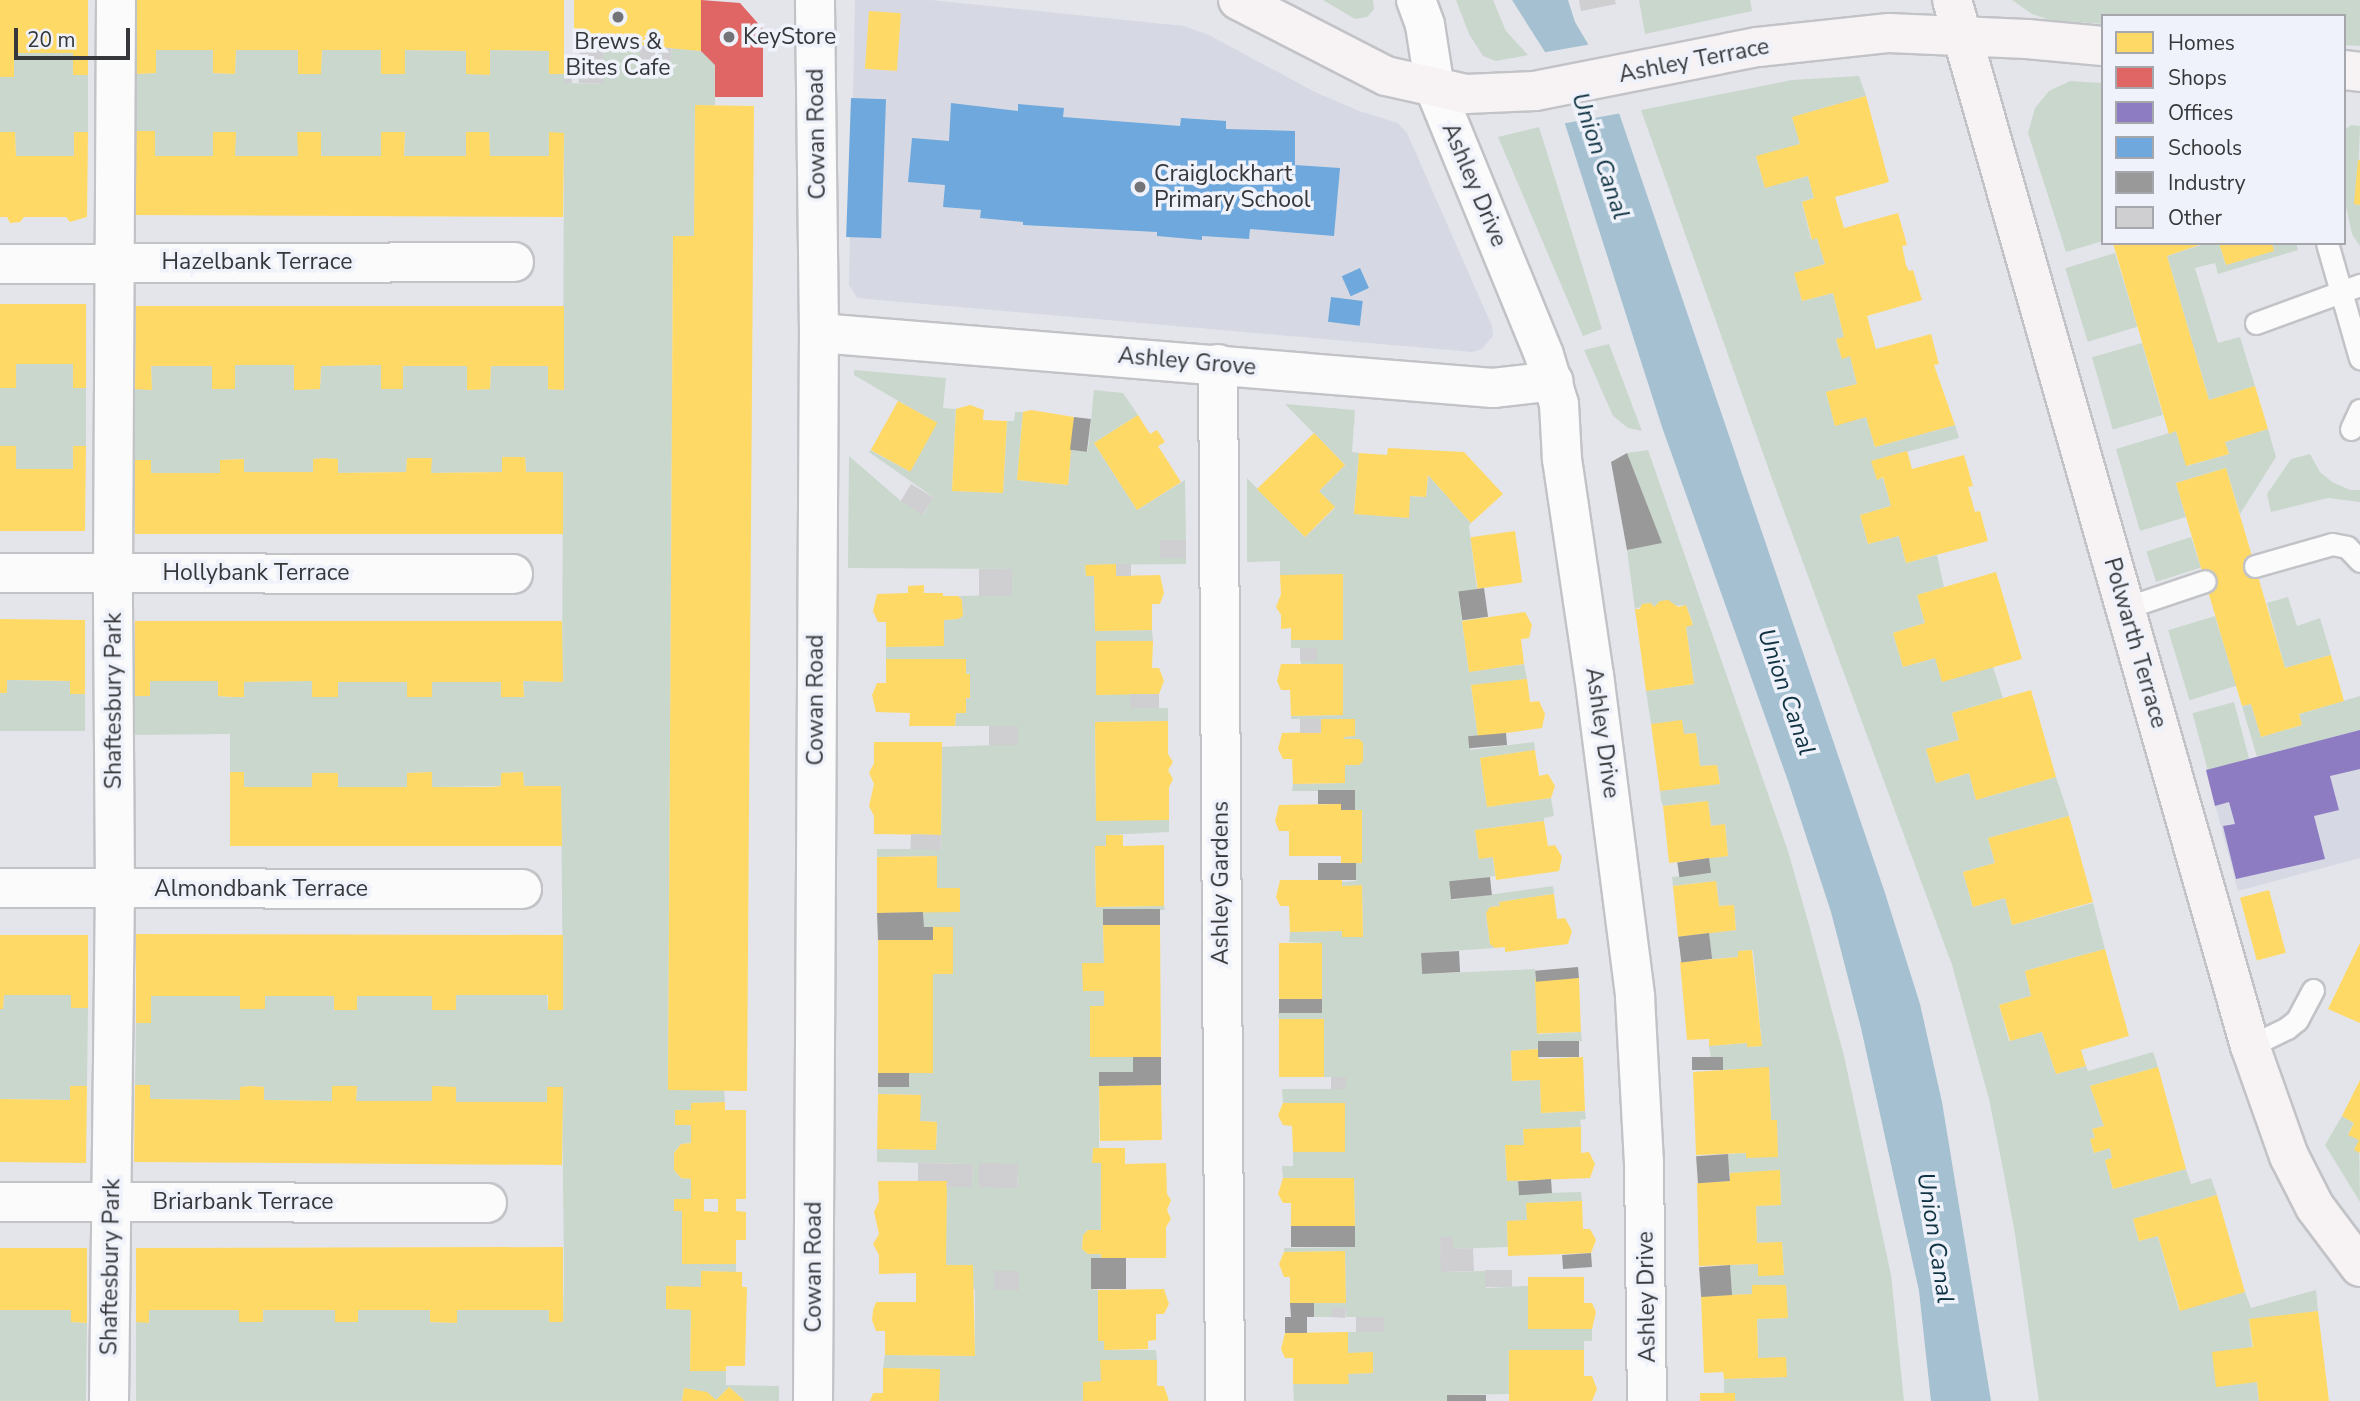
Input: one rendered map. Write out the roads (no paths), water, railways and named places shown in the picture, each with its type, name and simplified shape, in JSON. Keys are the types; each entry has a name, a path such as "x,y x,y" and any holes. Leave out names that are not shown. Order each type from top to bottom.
{"street":[{"name":"Shaftesbury Park","path":"109,1401 115,890 113,573 116,0"},
{"name":"Cowan Road","path":"813,1401 819,332 815,0"},
{"name":"Ashley Terrace","path":"1238,0 1387,76 1466,94 1535,91 1795,43 1889,33 1956,17 2101,46"},
{"name":"Ashley Drive","path":"1416,0 1425,25 1435,89 1554,381 1635,998 1644,1163 1647,1401"},
{"name":"Polwarth Terrace","path":"1956,17 2250,1046 2289,1156 2315,1207 2360,1267"},
{"name":"Hazelbank Terrace","path":"0,264 514,262"},
{"name":"Ashley Grove","path":"819,332 1493,388 1554,381"},
{"name":"Ashley Gardens","path":"1219,364 1224,1401"},
{"name":"Hollybank Terrace","path":"0,573 513,574"},
{"name":"Almondbank Terrace","path":"0,888 522,889"},
{"name":"Briarbank Terrace","path":"0,1202 487,1203"}],"lane":[{"path":"2329,245 2351,288 2360,358"},
{"path":"2256,323 2351,288"},
{"path":"2255,566 2332,544 2347,547 2360,561"},
{"path":"2125,608 2205,582"},
{"path":"2250,1046 2298,1020 2313,990"}],"water":[{"name":"Union Canal","path":"1512,0 1568,0 1575,22 1588,44 1619,113 1885,893 1920,1004 1942,1102 1991,1401 1931,1401 1919,1291 1861,1028 1831,912 1788,781 1662,427 1565,124 1545,52"}],"place":[{"name":"Brews & Bites Cafe","path":"618,17"},
{"name":"KeyStore","path":"729,37"},
{"name":"Craiglockhart Primary School","path":"1140,187"}]}
